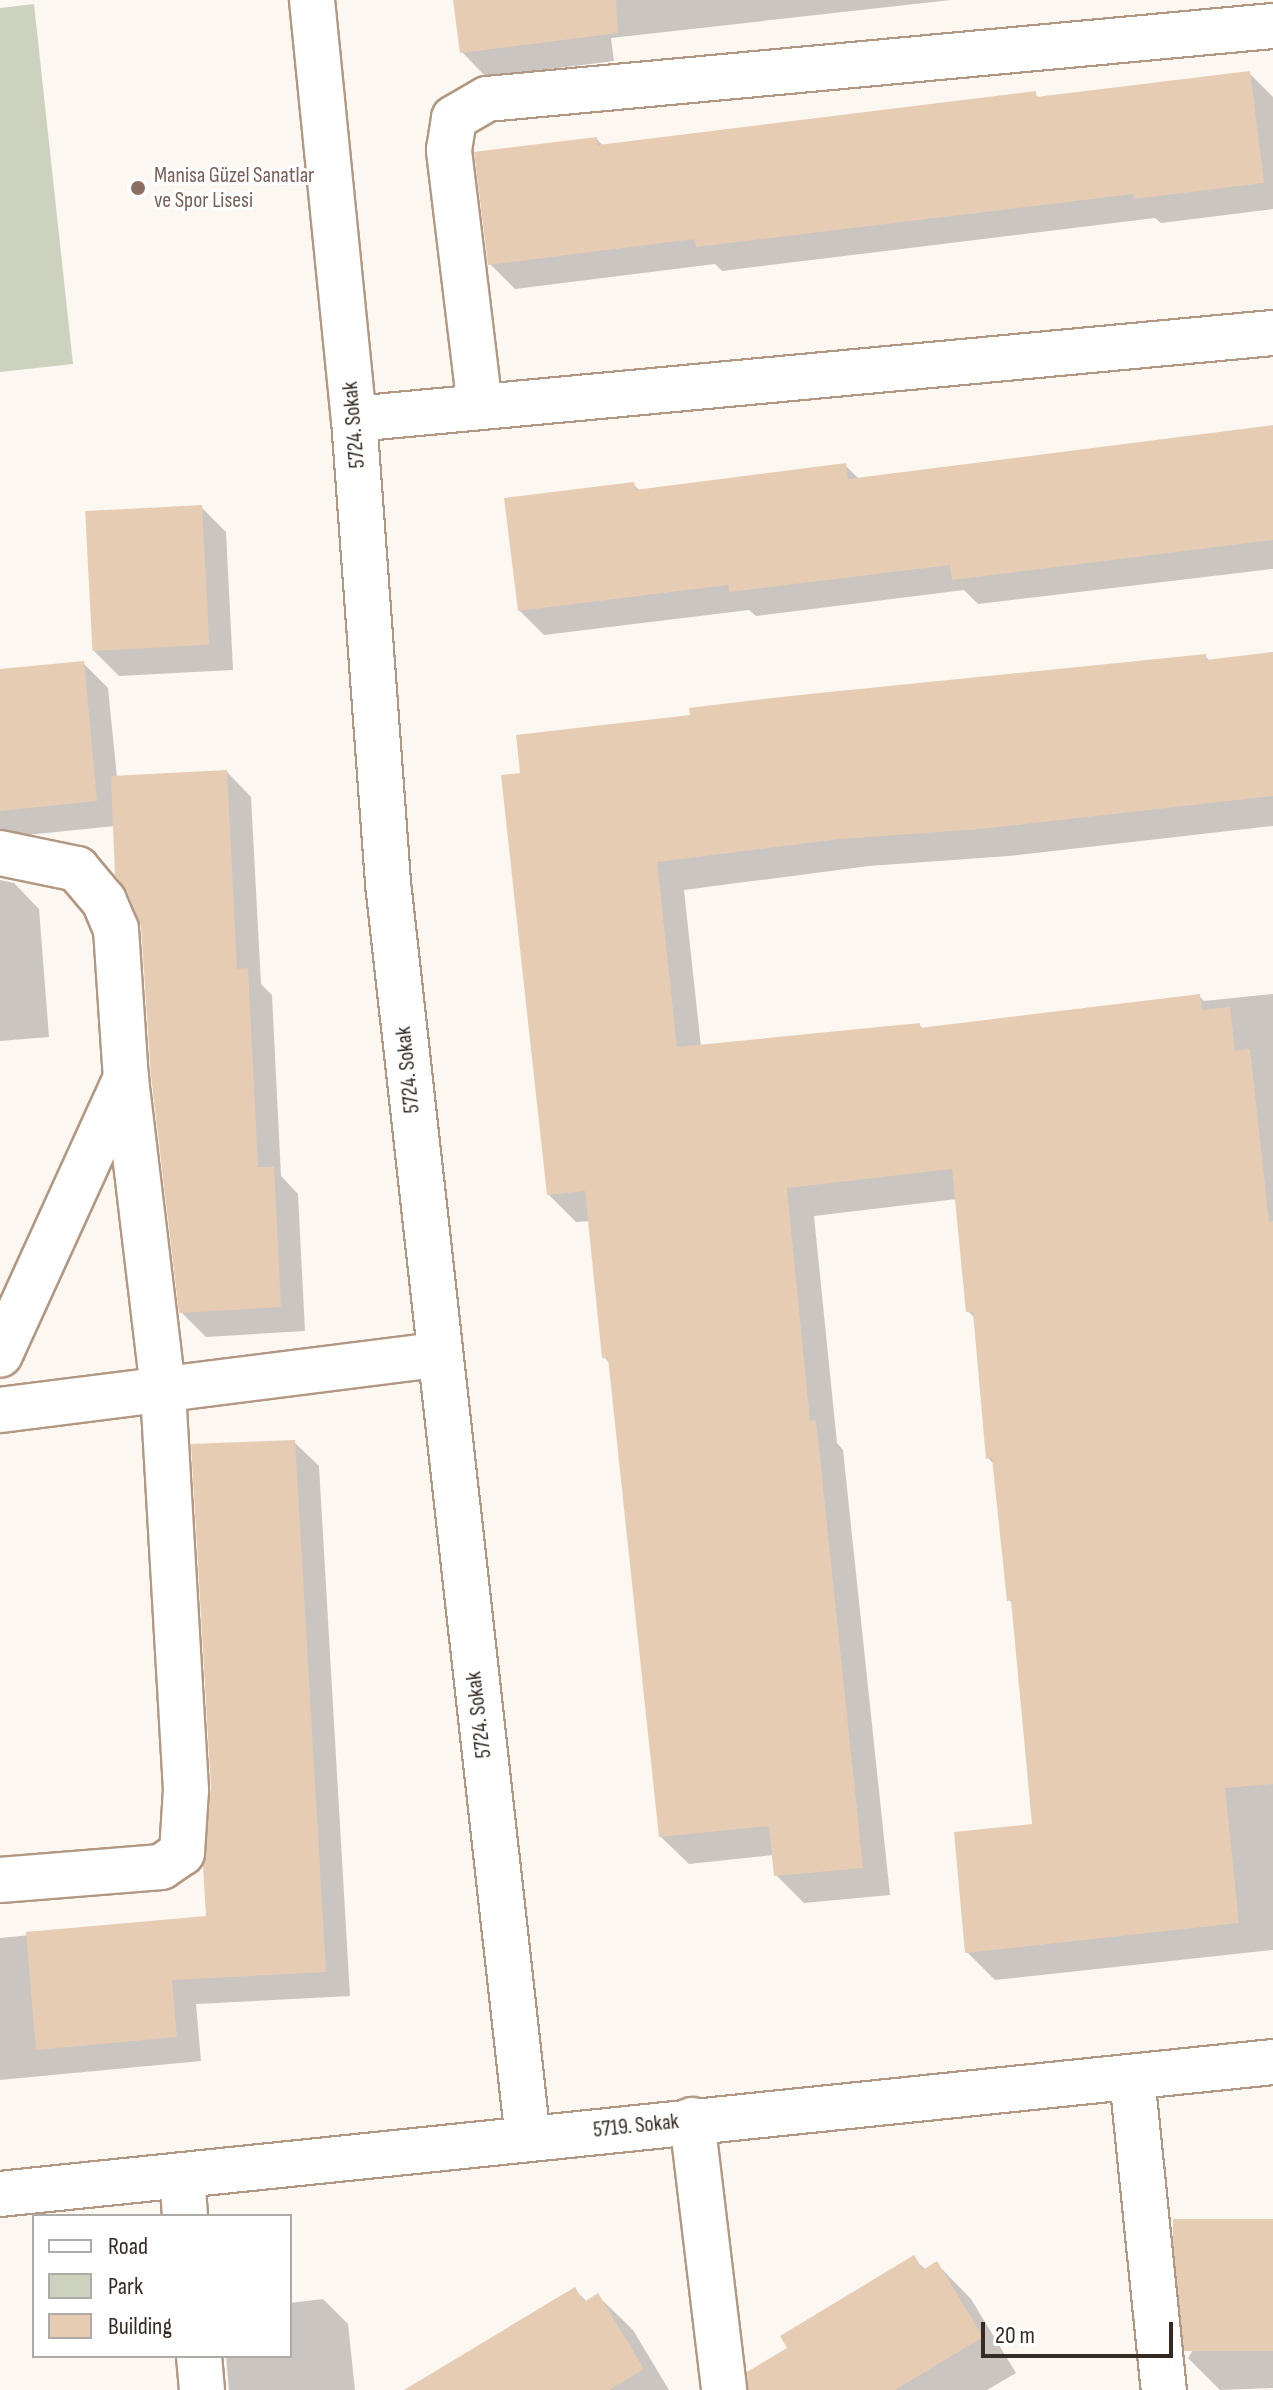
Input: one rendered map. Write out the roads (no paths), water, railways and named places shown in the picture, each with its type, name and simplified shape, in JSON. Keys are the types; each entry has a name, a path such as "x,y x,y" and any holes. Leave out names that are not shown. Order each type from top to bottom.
{"street":[{"name":"5724. Sokak","path":"312,0 354,419 389,892 438,1355 528,2139"},
{"path":"480,407 449,150 454,118 487,99 1273,26"},
{"path":"354,419 1273,333"},
{"path":"0,853 77,869 104,901 116,929 126,1078 163,1389 186,1790 182,1853 161,1867 0,1880"},
{"path":"0,1355 126,1078"},
{"path":"0,1410 438,1355"},
{"name":"5719. Sokak","path":"0,2194 183,2195 528,2139 1273,2062"},
{"path":"1132,2077 1164,2390"},
{"path":"692,2120 724,2390"},
{"path":"199,2358 202,2390"}],"place":[{"name":"Manisa Güzel Sanatlar ve Spor Lisesi","path":"138,188"}]}
